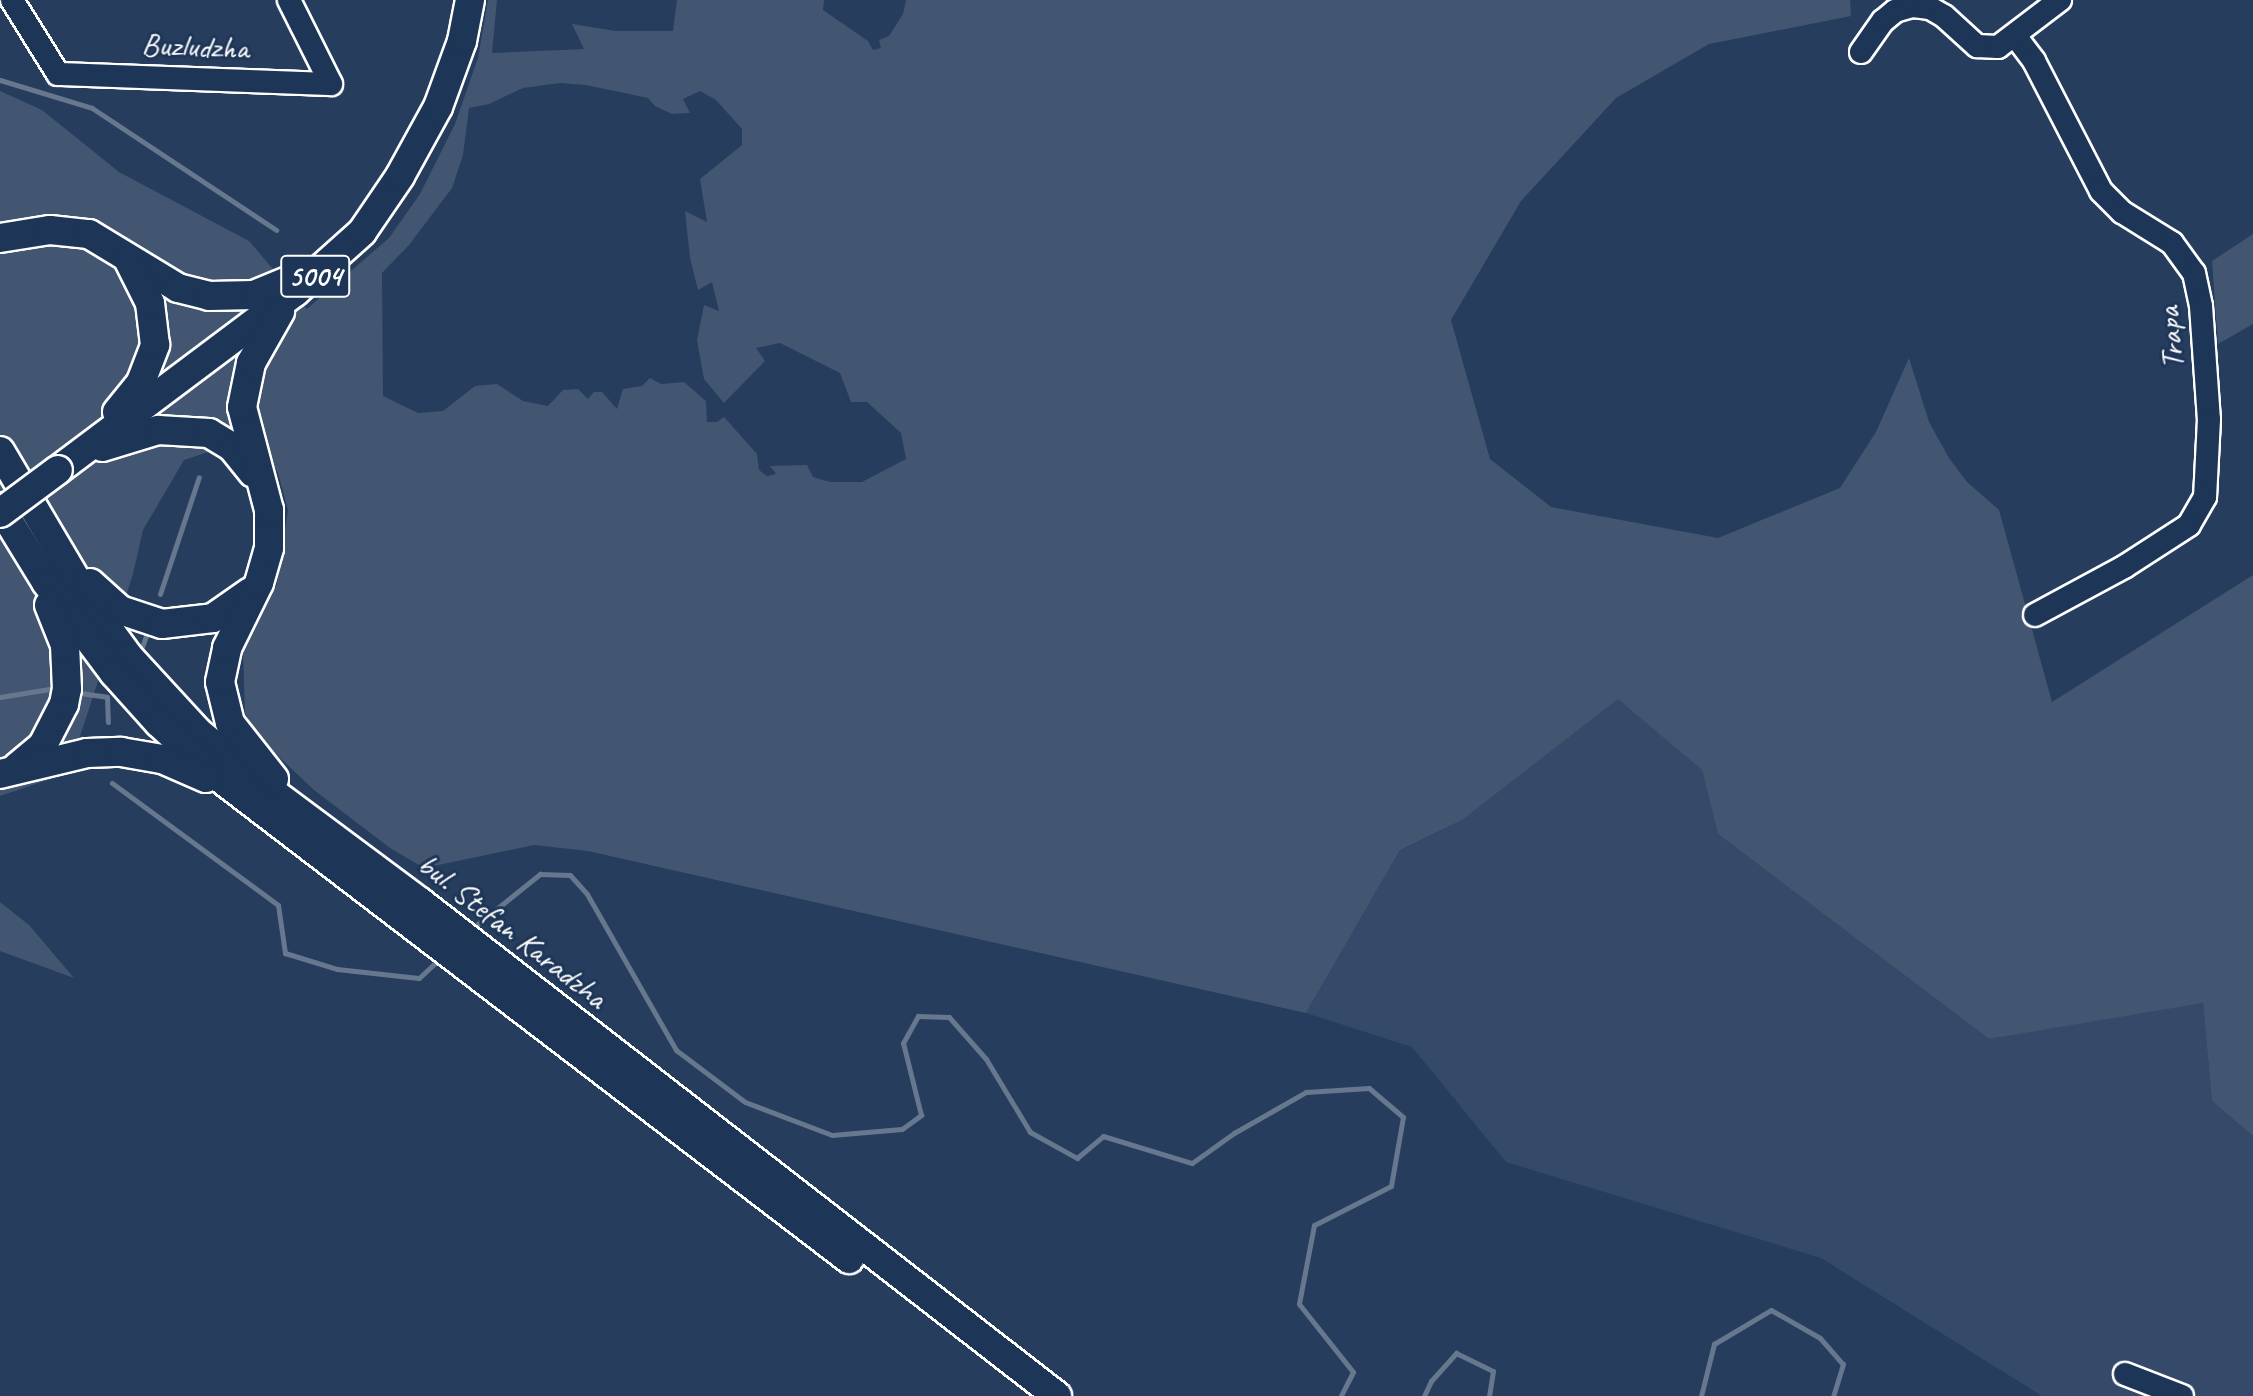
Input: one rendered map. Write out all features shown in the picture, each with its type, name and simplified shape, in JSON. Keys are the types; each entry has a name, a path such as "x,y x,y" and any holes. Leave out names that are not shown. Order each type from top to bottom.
{"main road":[{"name":"5004","path":"0,513 295,292 342,253 379,210 419,146 450,77 470,0"},
{"path":"5,241 38,231 75,230 100,237 178,288 226,298 265,292 342,253"},
{"path":"67,463 135,392 152,358 154,317 145,290 128,258"},
{"path":"295,292 256,350 243,391 243,421 269,510 270,534 259,583 223,659 222,702 243,744 300,827"},
{"path":"67,463 142,433 194,431 221,438 243,459 261,486"},
{"name":"bul. Stefan Karadzha","path":"3,455 31,533 91,644 159,723 216,775 300,827 1057,1396"},
{"name":"bul. Stefan Karadzha","path":"0,507 31,533"},
{"path":"31,533 120,610 148,622 188,623 213,618 233,606 259,583"},
{"path":"7,772 35,753 51,730 64,704 68,675 60,631 31,533"},
{"path":"7,772 105,751 148,755 203,776 300,827"},
{"name":"bul. Stefan Karadzha","path":"300,827 1025,1396"}],"street":[{"name":"Buzludzha","path":"12,0 58,74 331,84 289,0"},
{"path":"1861,52 1883,21 1895,11 1913,3 1944,16 1977,46 1998,47 2016,37 2060,0"},
{"name":"Trapa","path":"2016,37 2034,61 2101,191 2122,212 2172,243 2194,273 2201,306 2209,419 2208,481 2203,507 2196,518 2161,546 2035,615"},
{"path":"2125,1374 2182,1396"}],"shaded area":[{"path":"488,0 497,0 492,53 584,49 572,24 616,31 673,31 677,0 824,0 823,10 868,41 873,50 881,48 879,40 889,36 903,14 906,0 1850,0 1851,16 1709,44 1616,98 1521,201 1451,320 1490,459 1551,507 1718,538 1840,488 1876,432 1909,358 1929,422 1949,458 1967,482 1999,510 2052,702 2253,575 2253,1136 2212,1101 2203,1003 1989,1039 1718,834 1702,770 1618,699 1462,820 1400,850 1306,1013 588,851 534,845 424,868 390,848 314,790 261,740 245,713 243,654 277,584 288,510 278,473 257,436 184,460 143,530 133,574 68,773 0,796 0,91 42,110 119,172 249,241 307,309 389,238 420,194 455,124 478,58","holes":["560,83 648,98 655,106 672,114 690,113 683,99 700,91 716,100 742,129 742,145 700,179 707,222 685,211 690,258 698,290 712,282 719,311 704,305 697,340 704,379 724,403 765,361 756,348 780,343 840,373 851,402 867,402 901,433 906,459 862,482 830,482 813,477 807,465 770,466 776,474 767,476 759,470 757,454 724,417 717,422 707,422 706,401 684,382 661,384 650,378 642,386 623,389 617,409 602,392 594,392 588,399 578,389 563,390 548,406 523,401 497,384 475,386 443,411 418,413 383,396 382,273 409,245 452,188 463,155 469,108 489,104 523,88"]},
{"path":"2253,234 2253,324 2218,344 2212,261"},
{"path":"1618,698 1702,770 1718,834 1989,1039 2203,1002 2212,1101 2253,1136 2253,1396 2042,1396 1821,1258 1506,1162 1412,1047 1306,1013 1400,850 1462,820 1546,728"},
{"path":"0,902 29,925 74,978 0,951"}],"waterway":[{"path":"0,80 92,108 276,230"},
{"path":"160,594 199,477"},
{"path":"142,647 146,636"},
{"path":"0,697 49,689"},
{"path":"80,693 107,697 108,722"},
{"path":"112,783 278,905 285,953 337,969 419,978 438,960"},
{"path":"474,927 540,874 570,875 587,894 676,1050 745,1102 832,1135 902,1129 921,1115 903,1043 918,1016 949,1017 986,1059 1030,1132 1077,1158 1103,1136 1192,1163 1234,1133 1306,1092 1369,1088 1403,1117 1391,1186 1314,1225 1299,1304 1353,1372 1341,1396"},
{"path":"1701,1396 1714,1344 1771,1310 1820,1338 1843,1364 1833,1396"},
{"path":"1424,1396 1431,1381 1456,1353 1493,1371 1489,1396"}]}
